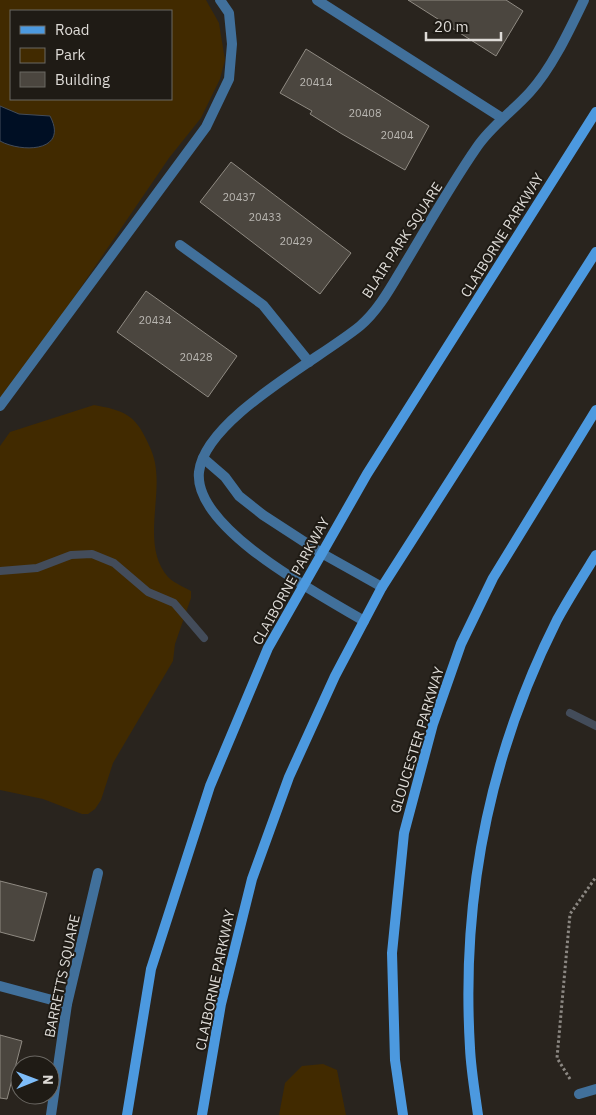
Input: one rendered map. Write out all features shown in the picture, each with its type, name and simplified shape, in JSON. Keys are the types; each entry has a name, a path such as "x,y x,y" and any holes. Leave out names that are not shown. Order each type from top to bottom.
{"main road":[{"name":"CLAIBORNE PARKWAY","path":"127,1115 151,969 210,786 268,648 367,474 596,112"},
{"name":"CLAIBORNE PARKWAY","path":"202,1115 221,1004 252,879 290,777 335,676 382,587 596,252"},
{"name":"GLOUCESTER PARKWAY","path":"403,1115 395,1060 392,954 404,833 428,742 461,644 493,578 596,410"},
{"path":"478,1115 470,1049 468,972 474,896 485,819 512,726 531,675 558,618 596,555"}],"street":[{"path":"0,406 206,128 230,80 232,44 229,13 220,0"},
{"path":"317,0 502,118"},
{"name":"BLAIR PARK SQUARE","path":"364,621 304,584 232,535 210,509 202,491 199,474 203,458 223,430 239,413 283,378 362,324 387,292 477,146 502,118 530,92 541,77 584,0"},
{"path":"180,245 263,305 309,362"},
{"path":"203,458 225,477 239,496 263,514 323,554 382,587"},
{"name":"BARRETTS SQUARE","path":"52,1115 67,1004 98,873"},
{"path":"0,986 67,1004"},
{"path":"579,1094 596,1089"}],"path":[{"path":"579,1094 557,1058 570,914 596,877"}],"green space":[{"path":"0,0 206,0 219,23 225,60 220,79 201,118 169,158 0,406"},
{"path":"94,405 120,411 132,419 138,425 147,441 153,455 156,470 154,539 156,553 160,565 168,577 191,591 191,598 175,644 173,661 113,763 101,800 95,809 88,814 82,814 43,799 0,790 0,446 10,432"},
{"path":"323,1064 337,1070 346,1115 279,1115 285,1083 302,1066"}],"water":[{"path":"0,106 19,114 50,116 54,128 53,137 48,143 30,148 9,145 0,141"}],"building":[{"path":"408,0 506,0 523,11 496,56"},
{"path":"306,49 429,126 405,170 342,134 310,114 312,111 280,93"},
{"path":"231,162 351,253 320,294 200,202"},
{"path":"146,291 237,356 208,397 117,332"},
{"path":"0,881 47,893 34,941 0,932"},
{"path":"0,1035 22,1041 18,1055 10,1055 10,1087 7,1099 0,1098"}],"waterway":[{"path":"0,571 37,568 71,555 92,554 114,563 148,592 174,603 204,638"},
{"path":"570,713 596,726"}]}
